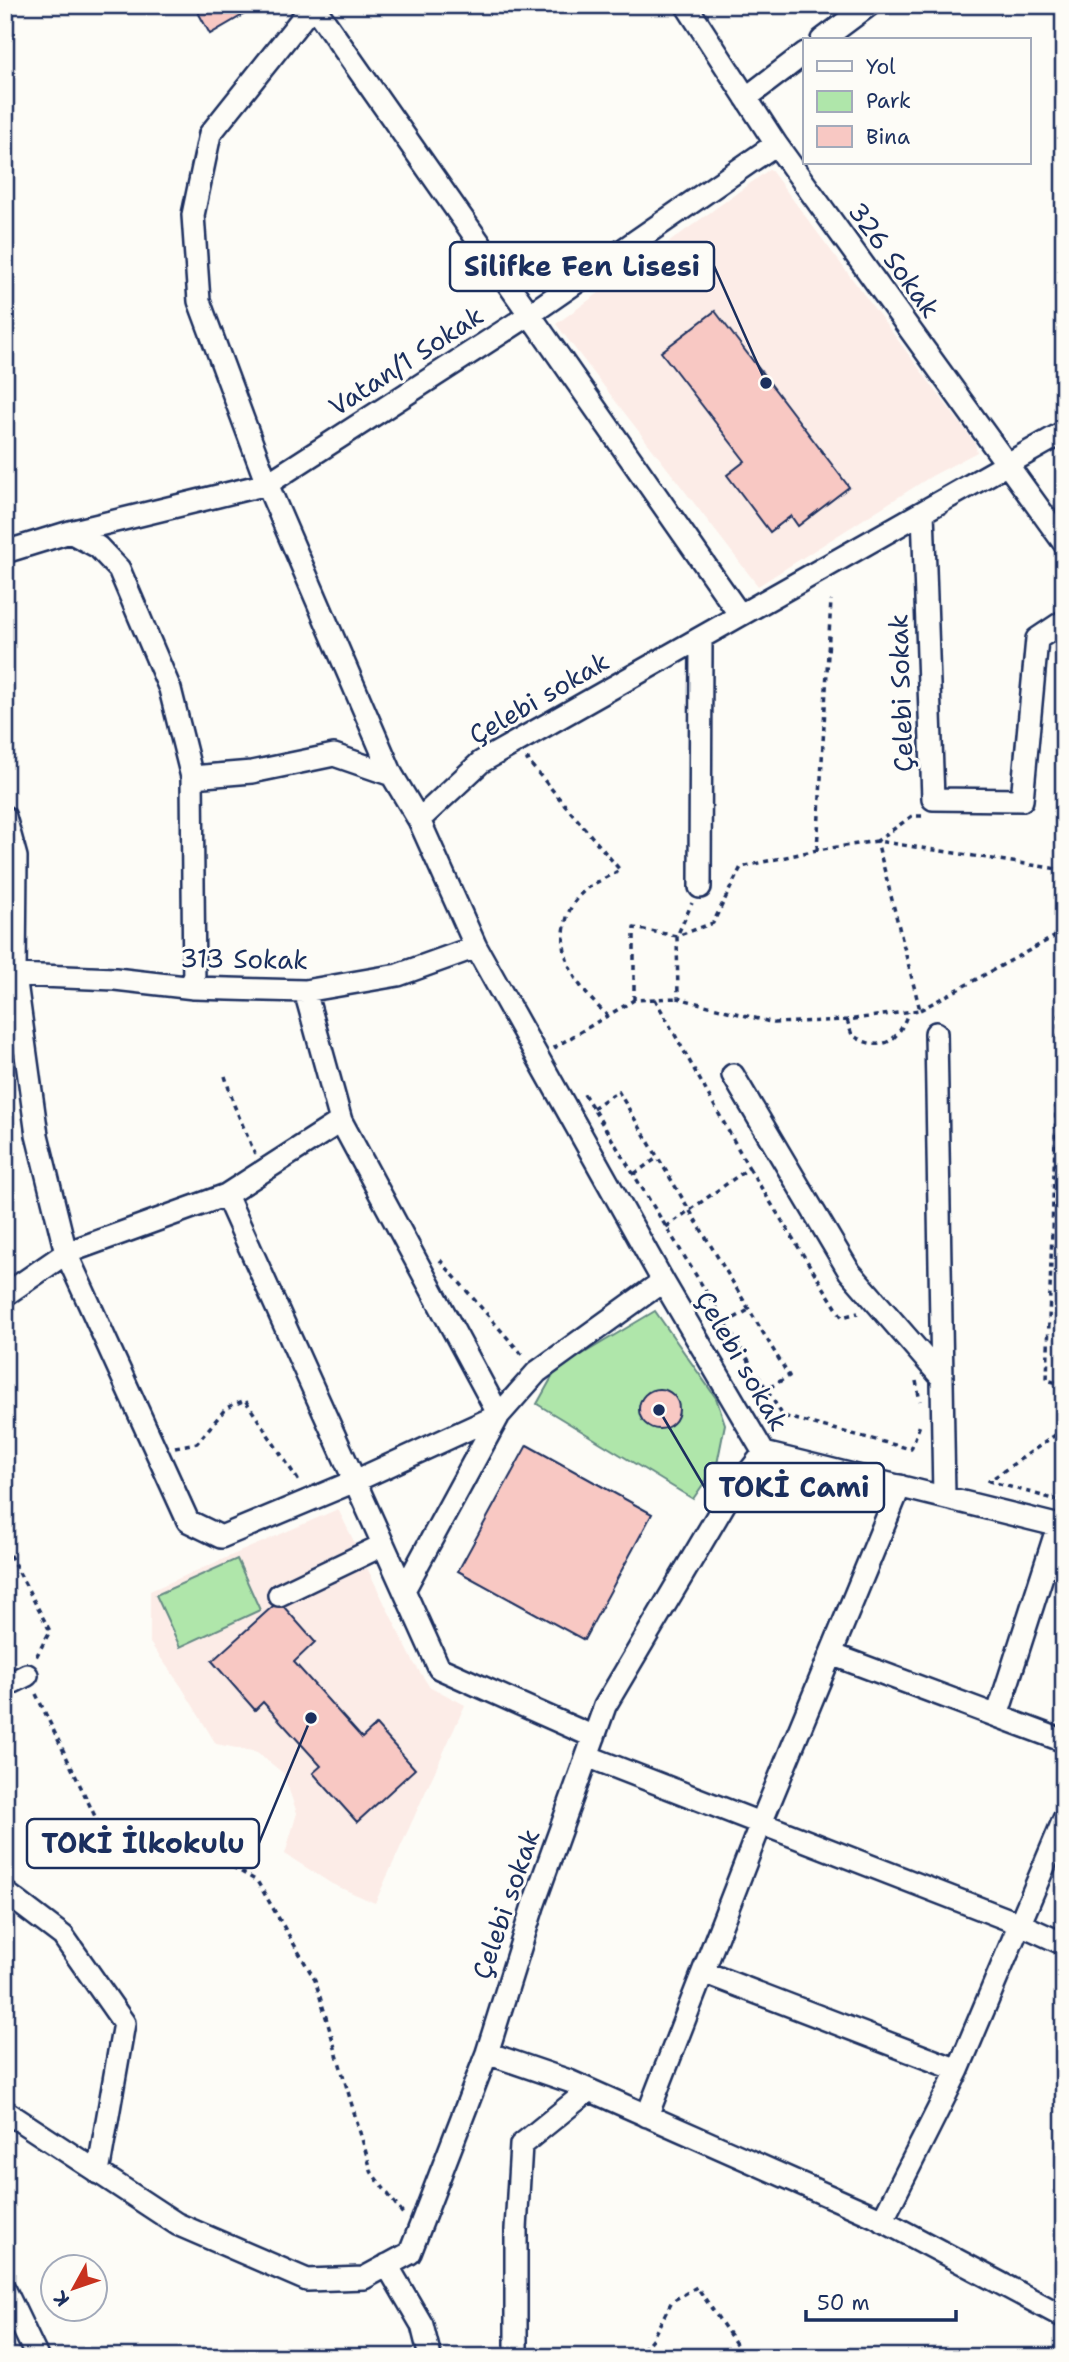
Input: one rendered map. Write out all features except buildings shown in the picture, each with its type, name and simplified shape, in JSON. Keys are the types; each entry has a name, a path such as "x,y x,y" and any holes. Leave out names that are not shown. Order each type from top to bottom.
{"street":[{"path":"419,820 392,775 267,484 199,301 193,215 210,134 313,5 740,615"},
{"name":"326 Sokak","path":"686,5 776,144 1064,543"},
{"path":"825,38 869,5"},
{"path":"746,98 803,55"},
{"name":"Vatan/1 Sokak","path":"5,552 70,532 267,484 529,314 776,144"},
{"name":"Çelebi sokak","path":"5,2111 177,2224 307,2280 364,2278 410,2253 487,2053 533,1906 605,1706 728,1498 764,1452 663,1280 476,947 419,820 481,762 1064,432"},
{"name":"Çelebi Sokak","path":"923,512 933,799 1021,800 1037,639 1064,621"},
{"path":"70,532 98,547 119,569 170,689 192,777 194,988"},
{"path":"700,887 701,638"},
{"path":"192,777 252,772 334,755 392,775"},
{"path":"5,817 16,857 10,976 37,1135 66,1253 188,1521 221,1537 355,1481 499,1415"},
{"name":"313 Sokak","path":"10,976 115,979 194,988 305,992 398,975 476,947"},
{"path":"305,992 341,1121 499,1415"},
{"path":"936,1033 944,1497"},
{"path":"733,1075 849,1271 942,1378"},
{"path":"5,1295 66,1253 226,1195 341,1121"},
{"path":"226,1195 439,1668 591,1746 761,1823 1020,1924 1064,1944"},
{"path":"404,1590 499,1415 537,1372 663,1280"},
{"path":"764,1452 1061,1526 997,1716"},
{"path":"647,2116 761,1823 900,1486"},
{"path":"279,1595 383,1545"},
{"path":"831,1654 1064,1741"},
{"path":"5,1686 27,1675"},
{"path":"882,2221 958,2070 1064,1819"},
{"path":"5,1892 63,1937 124,2023 98,2173"},
{"path":"703,1972 958,2070"},
{"path":"487,2053 589,2090 882,2221 1064,2318"},
{"path":"516,2357 516,2229 521,2145 589,2090"},
{"path":"387,2265 422,2325 430,2357"},
{"path":"5,2290 37,2357"}],"path":[{"path":"817,850 831,600"},
{"path":"539,754 527,760 620,870 582,893 568,912 562,941 567,965 590,999 608,1016"},
{"path":"877,841 912,816 926,816"},
{"path":"877,841 920,1010"},
{"path":"634,1000 634,928 677,936 713,923 741,867 817,850 877,841 1064,870"},
{"path":"678,998 677,936 700,887"},
{"path":"1064,924 1047,1380 1064,1385"},
{"path":"562,1058 555,1047 634,1000 678,998 774,1023 847,1020 920,1010 1063,932"},
{"path":"655,999 748,1168 842,1317 866,1311"},
{"path":"847,1020 852,1035 869,1044 882,1043 894,1040 904,1026 908,1012"},
{"path":"225,1076 262,1172"},
{"path":"580,1088 783,1416 911,1449 924,1416"},
{"path":"593,1108 618,1091 789,1376 767,1389"},
{"path":"634,1174 657,1158"},
{"path":"1054,1166 1064,1165"},
{"path":"666,1227 748,1168"},
{"path":"438,1257 537,1372"},
{"path":"726,1323 750,1309"},
{"path":"915,1375 921,1402"},
{"path":"156,1450 197,1443 226,1408 245,1400 311,1499"},
{"path":"1064,1429 989,1481 1064,1502"},
{"path":"5,1546 50,1631 27,1675 104,1835 210,1854 257,1881 315,1980 372,2173 418,2233"},
{"path":"636,2357 652,2339 672,2301 697,2287 745,2357"}],"shaded area":[{"path":"770,169 975,443 977,452 930,477 758,586 556,324"},
{"path":"338,1509 414,1663 429,1686 465,1705 375,1903 332,1884 285,1854 297,1813 283,1773 257,1752 216,1744 181,1686 150,1643 150,1591"}],"green space":[{"path":"655,1311 716,1398 725,1424 717,1464 693,1499 537,1404 556,1370"},
{"path":"237,1559 260,1610 180,1647 156,1595"}],"place":[{"name":"Silifke Fen Lisesi","path":"766,383"},
{"name":"TOKİ Cami","path":"659,1410"},
{"name":"TOKİ İlkokulu","path":"311,1718"}]}
